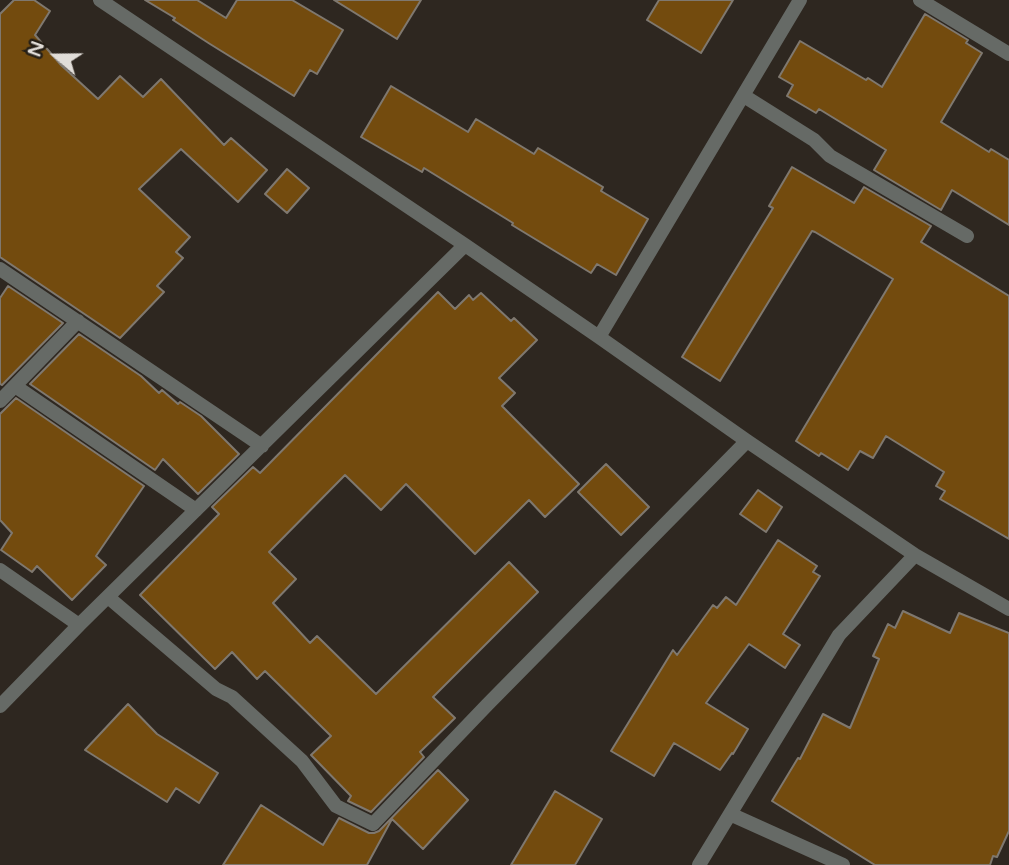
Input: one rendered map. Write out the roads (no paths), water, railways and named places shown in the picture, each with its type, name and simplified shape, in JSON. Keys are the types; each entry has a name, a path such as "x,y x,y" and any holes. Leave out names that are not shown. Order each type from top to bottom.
{"street":[{"path":"100,0 465,245 915,555 1009,609"},
{"path":"599,337 800,0"},
{"path":"920,0 1009,54"},
{"path":"744,96 814,140 830,156 967,236"},
{"path":"0,706 465,245"},
{"path":"0,268 262,446"},
{"path":"0,401 78,321"},
{"path":"15,386 196,510"},
{"path":"108,597 216,690 232,697 302,761 337,806 373,824 747,441"},
{"path":"699,865 839,635 915,555"},
{"path":"0,570 79,625"},
{"path":"730,814 843,865"}]}
